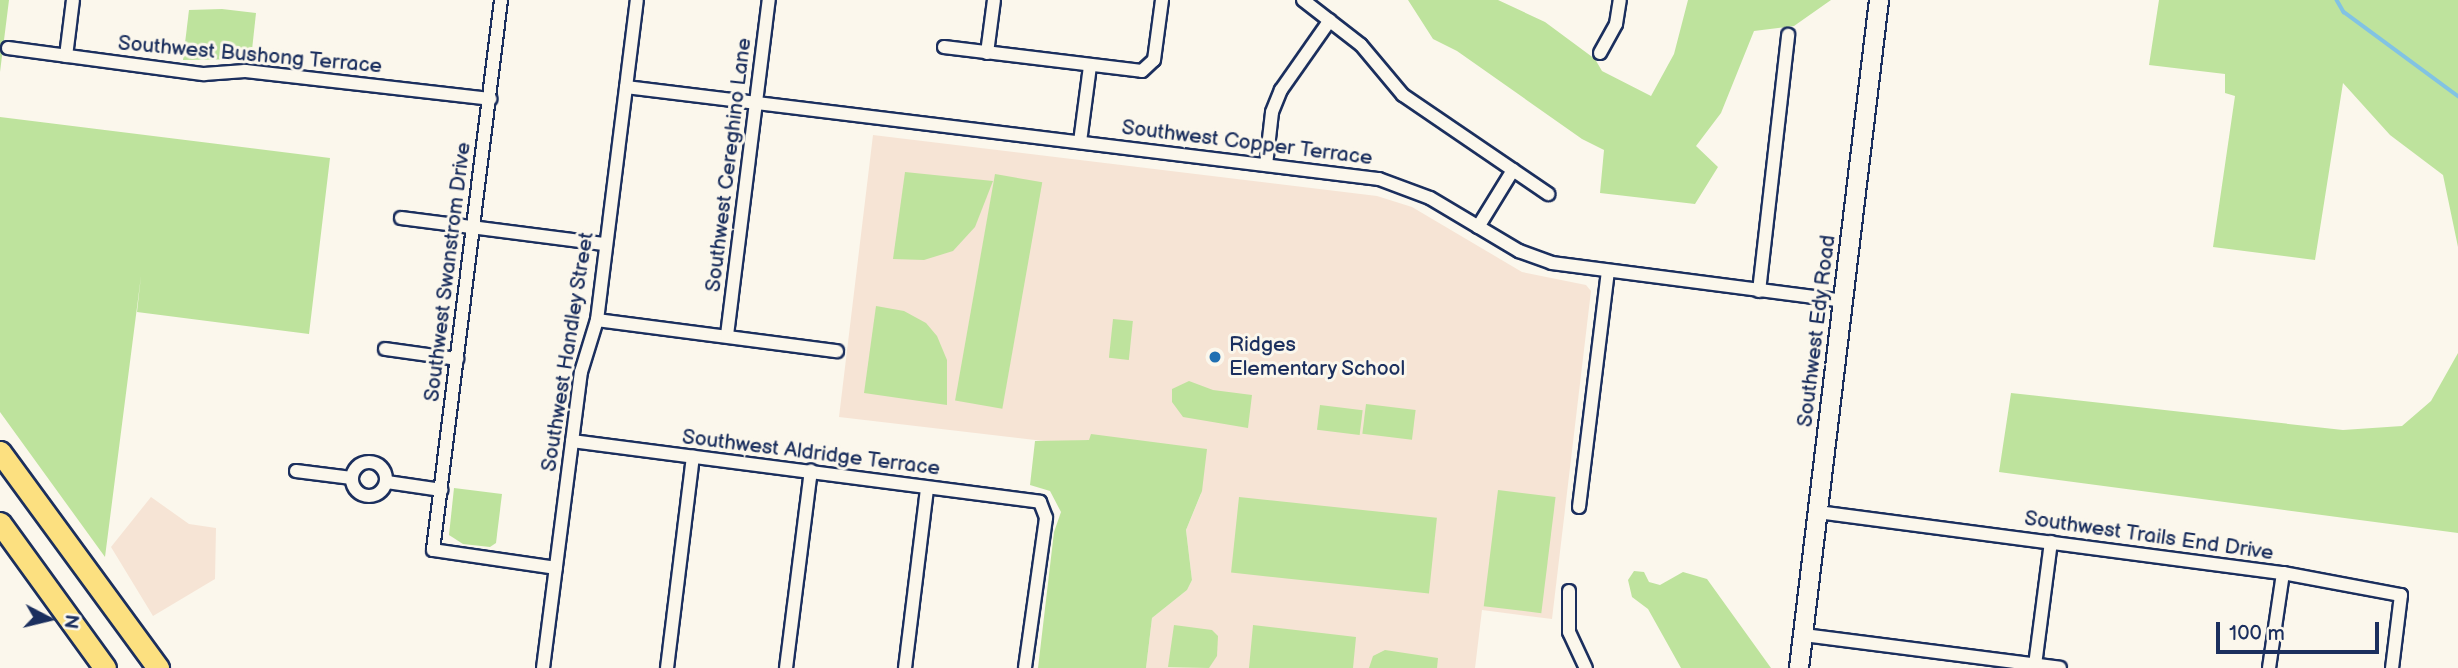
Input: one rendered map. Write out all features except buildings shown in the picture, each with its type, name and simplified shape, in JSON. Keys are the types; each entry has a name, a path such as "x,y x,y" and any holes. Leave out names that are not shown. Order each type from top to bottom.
{"highway":[{"path":"0,452 158,668"},
{"path":"0,523 105,668"}],"main road":[{"name":"Southwest Edy Road","path":"1799,668 1879,0"}],"street":[{"path":"66,56 73,0"},
{"name":"Southwest Swanstrom Drive","path":"501,0 433,550 556,568"},
{"name":"Southwest Handley Street","path":"543,668 581,372 597,320 637,0"},
{"name":"Southwest Cereghino Lane","path":"726,335 769,0"},
{"path":"987,53 994,0"},
{"path":"944,47 1090,66 1147,69 1154,60 1162,0"},
{"path":"1303,0 1361,45 1404,95 1548,194"},
{"path":"1600,53 1616,24 1620,0"},
{"path":"1266,165 1272,113 1281,90 1330,20"},
{"path":"1759,291 1788,36"},
{"name":"Southwest Bushong Terrace","path":"8,48 204,74 245,71 489,99"},
{"path":"1080,142 1090,66"},
{"name":"Southwest Copper Terrace","path":"626,87 1388,181 1430,198 1534,258 1608,272 1843,301"},
{"path":"1478,227 1513,170"},
{"path":"401,218 605,244"},
{"path":"1579,507 1608,272"},
{"path":"597,320 837,351"},
{"path":"385,349 457,359"},
{"name":"Southwest Aldridge Terrace","path":"572,441 811,471 1043,505 1046,518 1025,668"},
{"path":"667,668 693,457"},
{"path":"367,463 381,467 387,482 380,493 358,495 352,478 357,467 367,463"},
{"path":"296,471 352,478"},
{"path":"786,668 811,471"},
{"path":"387,482 441,490"},
{"path":"905,668 927,488"},
{"name":"Southwest Trails End Drive","path":"1818,512 2283,573 2401,595 2392,668"},
{"path":"2035,665 2051,542"},
{"path":"2269,668 2283,573"},
{"path":"1569,591 1569,632 1586,668"},
{"path":"1804,635 2060,668"},
{"path":"1941,668 1943,654"}],"shaded area":[{"name":"Ridges Elementary School","path":"873,135 1377,196 1412,207 1522,272 1586,285 1591,291 1552,619 1482,610 1475,668 1146,668 1152,618 1187,590 1192,580 1186,530 1201,494 1090,440 1052,442 839,417"},
{"path":"151,497 189,524 216,528 215,579 153,616 111,547"}],"green space":[{"path":"0,0 9,0 0,72"},
{"path":"1408,0 1498,0 1545,22 1595,59 1602,71 1651,96 1674,54 1688,0 1831,0 1794,26 1754,31 1721,113 1696,146 1718,167 1695,204 1600,193 1604,150 1582,139 1457,51 1433,39"},
{"path":"2159,0 2458,0 2458,247 2443,175 2390,135 2343,83 2315,260 2213,247 2235,96 2225,93 2225,74 2149,65"},
{"path":"222,9 256,13 251,59 183,60 189,10"},
{"path":"0,117 330,158 309,334 137,312 141,276 105,557 0,412"},
{"path":"905,172 993,181 975,227 953,251 924,260 893,259"},
{"path":"995,174 1042,182 1002,409 955,401"},
{"path":"876,306 904,311 926,323 937,336 947,360 947,405 864,393"},
{"path":"1113,319 1133,321 1129,360 1109,358"},
{"path":"2458,353 2458,533 1999,472 2011,393 2343,430 2402,426 2431,401"},
{"path":"1189,381 1213,390 1252,395 1248,428 1183,417 1172,402 1172,389"},
{"path":"1366,404 1416,410 1412,440 1362,434"},
{"path":"1320,405 1363,410 1360,435 1317,430"},
{"path":"1091,434 1207,449 1202,491 1186,530 1192,580 1187,590 1152,618 1146,668 1038,668 1054,532 1061,512 1050,491 1030,485 1035,441 1089,440"},
{"path":"454,488 502,494 496,543 490,547 463,544 449,535"},
{"path":"1498,490 1556,497 1541,613 1484,606"},
{"path":"1239,497 1437,518 1429,593 1231,573"},
{"path":"1634,571 1644,572 1649,582 1660,585 1683,572 1707,579 1771,668 1681,668 1648,609 1632,597 1628,580"},
{"path":"1174,625 1212,630 1218,636 1217,656 1209,668 1168,667"},
{"path":"1253,625 1356,637 1353,668 1249,668"},
{"path":"1385,650 1438,658 1437,668 1369,668 1373,656"}],"waterway":[{"path":"2337,0 2344,12 2458,96"}],"place":[{"name":"Ridges Elementary School","path":"1215,357"}]}
